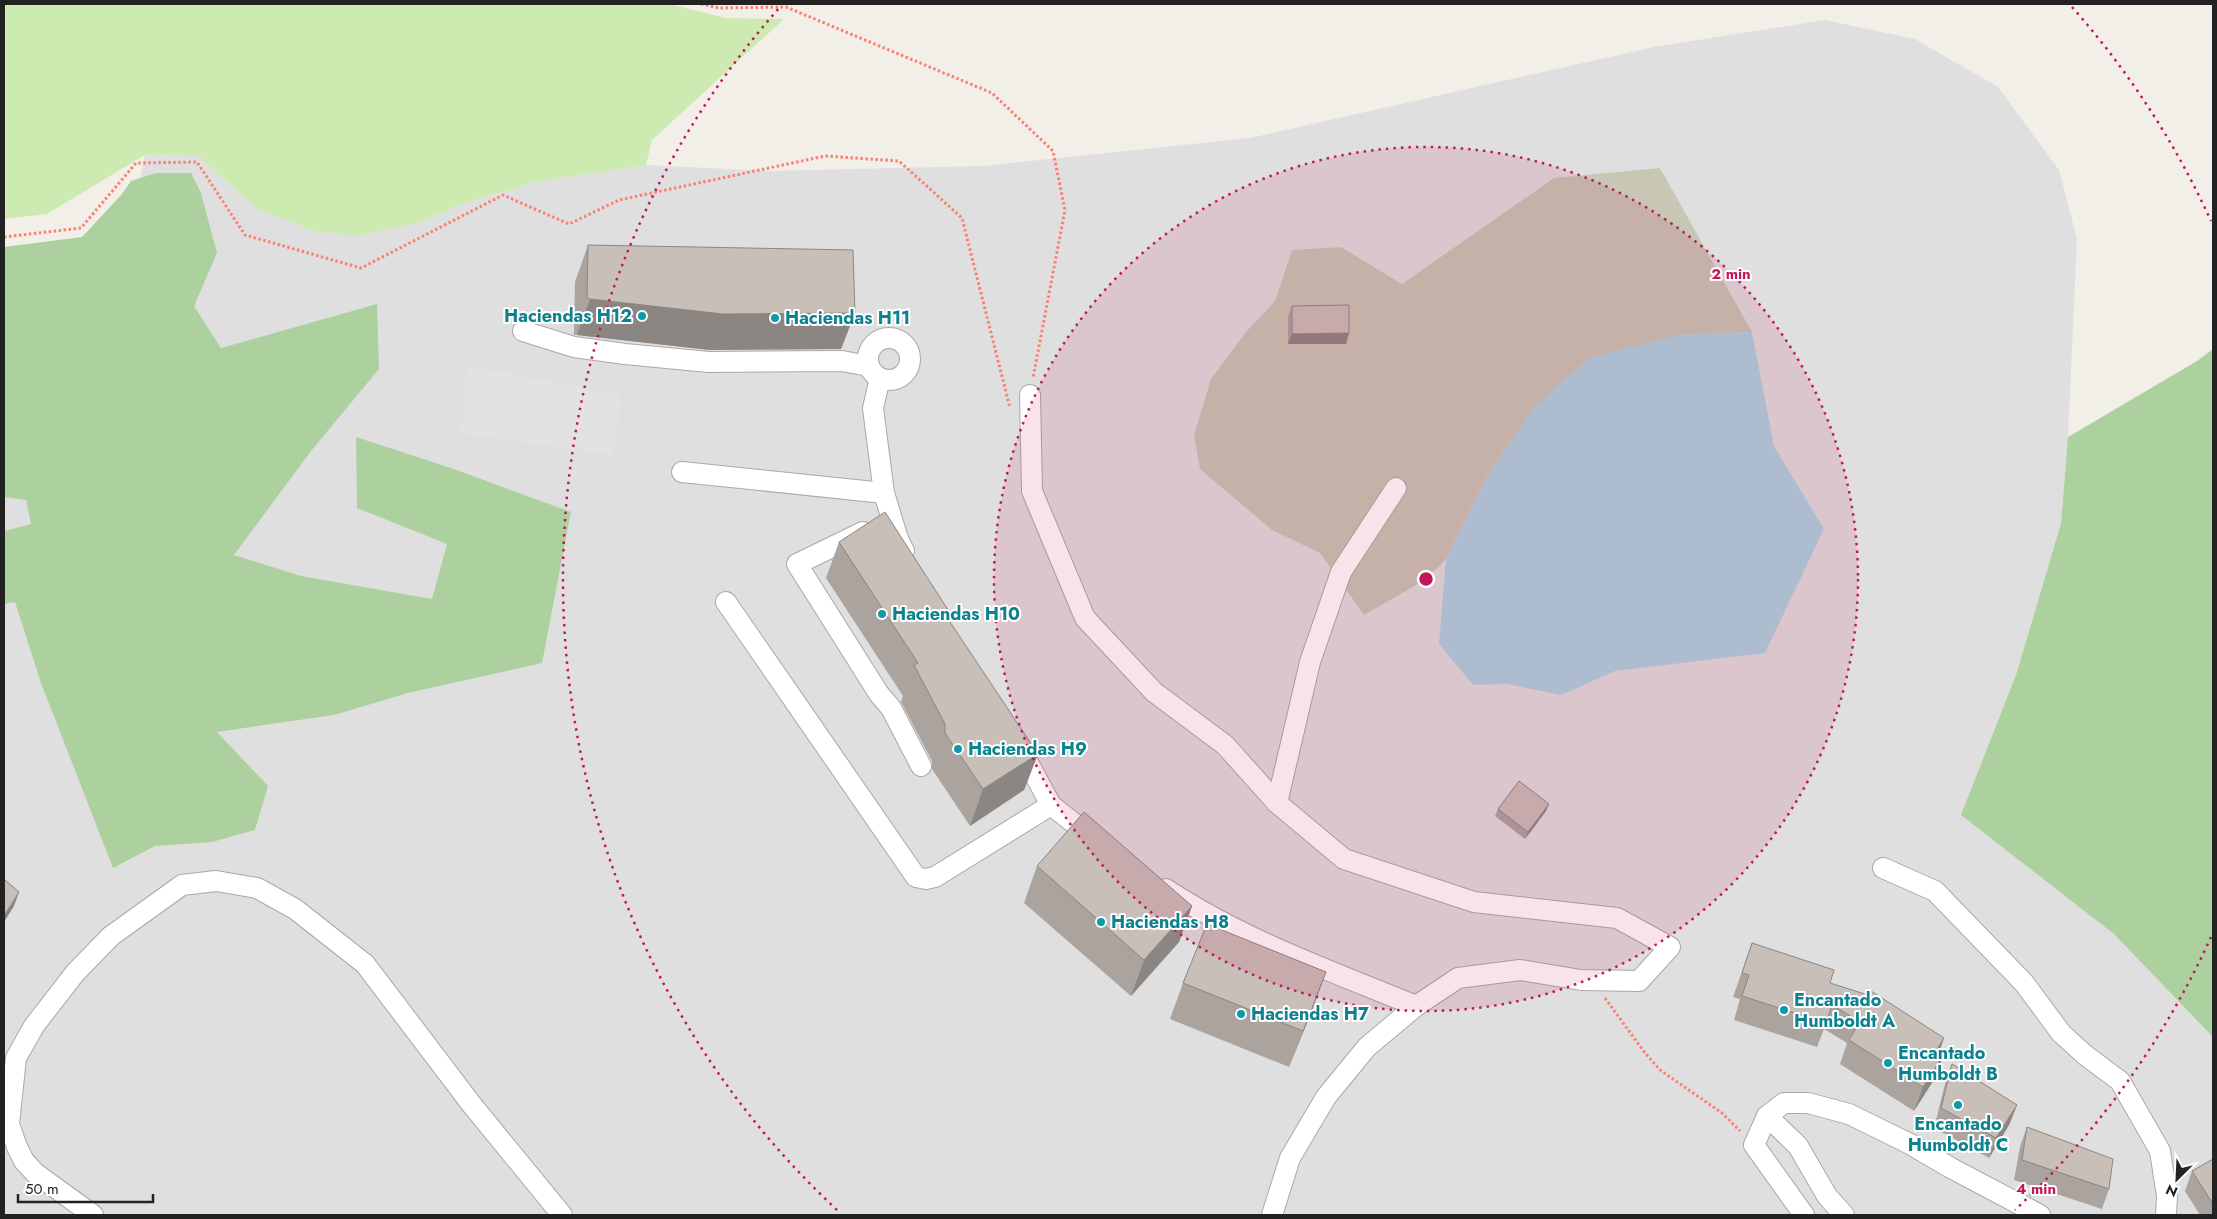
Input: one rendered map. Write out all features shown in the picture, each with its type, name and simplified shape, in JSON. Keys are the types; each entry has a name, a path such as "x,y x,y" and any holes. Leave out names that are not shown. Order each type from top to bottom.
{"street":[{"path":"523,331 574,347 625,354 709,362 842,361 875,372 873,408 884,493 898,539 914,570"},
{"path":"1030,395 1032,491 1085,618 1154,692 1225,745 1277,803 1344,859 1474,902 1617,918 1670,947 1639,981 1581,980 1520,970 1458,978 1416,1006 1367,1047 1326,1097 1290,1158 1272,1215"},
{"path":"682,472 884,493"},
{"path":"1277,803 1310,662 1341,572 1396,488"},
{"path":"891,517 797,564 879,694 891,708 921,766"},
{"path":"726,602 916,877 926,879 935,877 1050,805"},
{"path":"1011,729 1050,805 1112,853"},
{"path":"1883,868 1935,890 2024,983 2060,1032 2085,1056 2120,1080 2160,1151 2167,1196 2166,1215"},
{"path":"1153,880 1194,907 1272,947 1416,1006"},
{"path":"93,1215 35,1172 10,1149 9,1124 16,1058 34,1026 75,974 111,936 182,885 216,881 257,888 295,909 365,964 472,1105 562,1215"},
{"path":"1804,1215 1754,1145 1767,1116 1784,1103 1808,1103 1848,1114 1910,1144 2040,1215"},
{"path":"1767,1116 1798,1146 1828,1196 1844,1215"}],"path":[{"path":"701,4 719,8 786,7 803,14 992,93 1053,150 1065,210 1030,395"},
{"path":"4,237 81,228 136,163 197,162 245,235 362,268 503,195 569,224 619,200 825,156 899,161 962,218 1012,416"},
{"path":"1581,980 1603,996 1644,1053 1660,1070 1722,1113 1754,1145"}],"shaded area":[{"path":"1825,20 1915,39 1998,87 2059,170 2077,239 2068,437 2061,523 2016,675 2007,698 2213,871 2213,1215 4,1215 4,451 125,247 145,155 198,156 257,209 418,223 459,205 535,182 646,165 769,171 982,166 1250,138 1654,47"},
{"path":"1660,168 1752,332 1677,335 1536,405 1488,475 1446,559 1425,580 1364,615 1320,553 1272,530 1200,469 1194,435 1211,379 1246,332 1275,301 1292,250 1341,247 1402,284 1554,178"},
{"path":"466,365 620,395 616,445 610,454 459,433 464,420"}],"green space":[{"path":"4,4 669,4 726,18 784,19 652,140 646,165 535,182 459,205 418,223 358,236 315,231 257,209 198,156 145,155 47,214 4,219"},
{"path":"156,173 191,173 201,193 217,253 194,306 221,348 377,304 379,369 311,451 234,555 301,576 432,599 447,544 357,508 356,437 451,468 571,512 542,663 408,693 334,715 217,732 268,786 255,830 212,842 155,846 113,868 41,683 15,602 4,604 4,531 31,524 26,500 4,497 4,247 82,237 122,194 131,181"},
{"path":"2213,349 2213,1037 2114,934 1961,815 2016,675 2061,523 2068,437 2197,361"}],"water":[{"path":"1752,332 1774,446 1824,529 1765,653 1615,671 1561,695 1507,684 1473,685 1439,644 1446,559 1488,475 1536,405 1589,358 1677,335"}],"building":[{"path":"588,245 853,250 855,313 723,314 590,299 587,298"},
{"path":"1349,305 1349,333 1292,334 1292,306"},
{"path":"885,512 950,613 946,616 1038,754 983,789 945,733 945,724 914,665 918,663 839,542"},
{"path":"1519,781 1549,804 1528,832 1498,809"},
{"path":"1084,812 1192,906 1144,960 1037,866"},
{"path":"4,879 19,892 4,916"},
{"path":"1207,924 1326,972 1303,1031 1183,983"},
{"path":"1752,943 1834,970 1830,983 1868,995 1871,991 1944,1038 1937,1049 1944,1054 1923,1087 1849,1040 1860,1022 1832,1005 1826,1023 1742,996 1749,975 1742,973"},
{"path":"1952,1064 2017,1105 1996,1138 1941,1108"},
{"path":"2027,1127 2113,1159 2109,1189 2022,1160"},
{"path":"2213,1159 2213,1204 2192,1171"}],"place":[{"name":"Haciendas H12","path":"642,316"},
{"name":"Haciendas H11","path":"775,318"},
{"name":"Haciendas H10","path":"882,614"},
{"name":"Haciendas H9","path":"958,749"},
{"name":"Haciendas H8","path":"1101,922"},
{"name":"Encantado Humboldt A","path":"1784,1010"},
{"name":"Haciendas H7","path":"1241,1014"},
{"name":"Encantado Humboldt B","path":"1888,1063"},
{"name":"Encantado Humboldt C","path":"1958,1105"}]}
